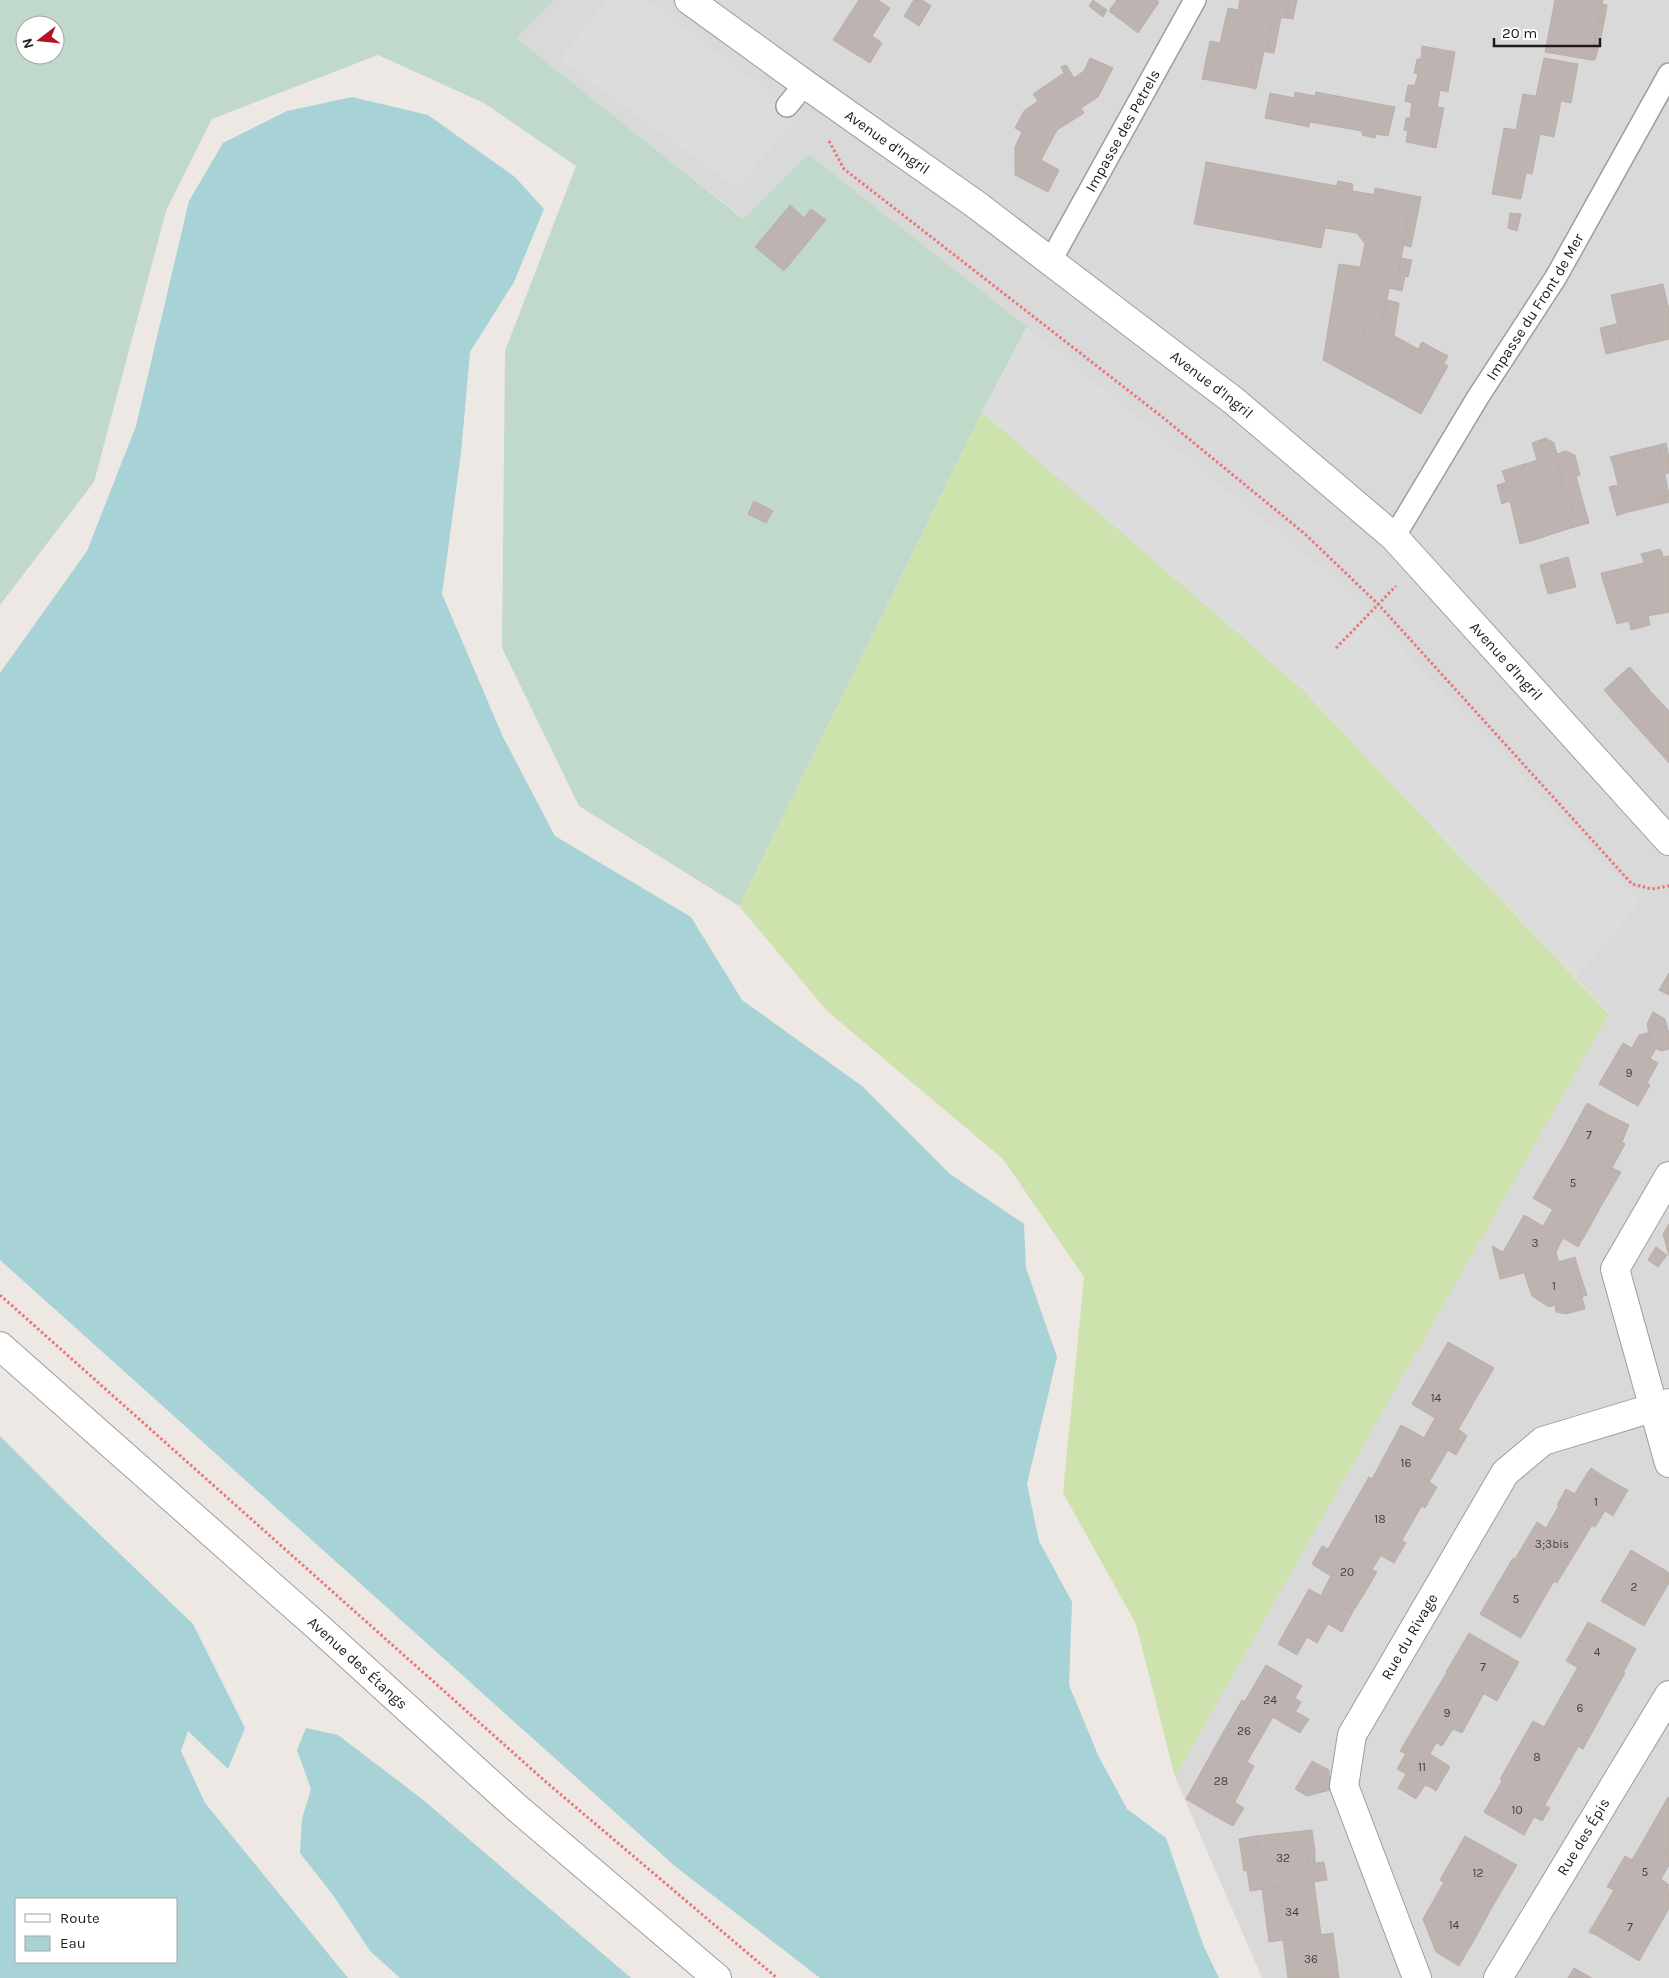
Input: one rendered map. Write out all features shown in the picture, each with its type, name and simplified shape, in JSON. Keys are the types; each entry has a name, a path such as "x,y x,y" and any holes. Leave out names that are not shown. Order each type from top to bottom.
{"street":[{"name":"Avenue d'Ingril","path":"689,0 804,84 978,206 1234,401 1394,537 1418,566 1669,841"},
{"path":"1669,1176 1615,1269 1661,1405 1669,1463"},
{"name":"Avenue des Étangs","path":"0,1346 318,1627 517,1808 717,1978"},
{"name":"Rue du Rivage","path":"1416,1978 1344,1786 1352,1736 1506,1473 1543,1441 1661,1405"},
{"name":"Rue des Épis","path":"1498,1978 1669,1695"}],"lane":[{"name":"Impasse des Petrels","path":"1050,262 1196,0"},
{"name":"Impasse du Front de Mer","path":"1394,537 1478,397 1556,276 1669,74"},
{"path":"787,106 804,84"}],"path":[{"path":"835,106 828,117 825,134 844,169 1161,416 1305,534 1378,604 1632,884 1652,889 1669,886"},
{"path":"1336,648 1418,566"},
{"path":"0,1295 546,1782 777,1978"}],"shaded area":[{"path":"555,0 1669,0 1669,1978 1262,1978 1175,1777 1609,1013 1302,689 1027,328 744,219 515,38"},
{"path":"607,0 646,0 799,114 737,188 560,59"},
{"path":"1027,327 1342,584 1640,902 1576,978 1302,689 982,412"}],"green space":[{"path":"0,0 555,0 516,38 743,219 808,154 1027,327 982,412 739,906 579,806 502,648 505,351 576,166 484,103 378,55 212,119 166,211 94,482 0,605"},
{"path":"982,412 1302,689 1609,1014 1175,1777 1136,1624 1063,1493 1084,1277 1003,1159 827,1011 739,906"}],"water":[{"path":"352,97 428,115 515,177 544,209 514,282 470,352 461,453 442,594 503,737 555,836 691,917 742,1000 862,1086 950,1174 1024,1224 1026,1268 1057,1357 1027,1484 1039,1541 1072,1602 1069,1685 1098,1755 1127,1809 1166,1838 1204,1947 1219,1978 820,1978 676,1867 0,1260 0,673 87,551 136,426 189,201 223,143 287,111"},
{"path":"0,1436 193,1624 245,1728 228,1769 188,1731 181,1751 205,1803 348,1978 0,1978"},
{"path":"306,1728 338,1735 422,1799 631,1978 400,1978 370,1951 333,1895 300,1853 302,1819 311,1789 297,1750"}],"building":[{"path":"859,0 878,0 890,8 872,36 882,43 870,63 833,40"},
{"path":"914,0 922,0 931,6 919,26 904,16"},
{"path":"1093,0 1107,10 1103,17 1089,6"},
{"path":"1117,0 1156,0 1159,2 1138,33 1109,11"},
{"path":"1240,0 1290,0 1286,18 1273,17 1266,52 1256,50 1248,87 1202,79 1210,41 1220,43 1228,8 1238,10"},
{"path":"1290,0 1297,0 1293,19 1286,18"},
{"path":"1555,0 1603,0 1591,60 1545,52"},
{"path":"1602,4 1607,5 1604,23 1598,22"},
{"path":"1273,17 1281,18 1274,53 1266,52"},
{"path":"1598,22 1604,23 1600,41 1595,40"},
{"path":"1595,40 1600,41 1595,60 1591,60"},
{"path":"1422,46 1455,52 1448,92 1440,90 1437,107 1444,108 1436,148 1406,142 1408,131 1404,130 1406,118 1410,118 1412,103 1405,101 1408,85 1415,85 1418,74 1414,73 1417,59 1421,59"},
{"path":"1256,50 1264,51 1256,89 1248,87"},
{"path":"1090,58 1113,68 1098,97 1081,108 1084,113 1057,130 1041,160 1059,170 1048,192 1015,175 1015,147 1022,132 1015,128 1024,111 1038,101 1033,94 1064,73 1061,67 1066,65 1074,78 1084,71"},
{"path":"1544,58 1578,64 1571,103 1561,101 1554,137 1540,134 1532,174 1526,173 1521,199 1492,194 1504,128 1516,130 1523,94 1536,96"},
{"path":"1295,92 1315,96 1316,92 1395,107 1388,136 1376,134 1375,138 1362,135 1362,131 1310,122 1309,127 1265,118 1270,93 1294,98"},
{"path":"1206,162 1337,186 1335,192 1205,169"},
{"path":"1205,169 1335,192 1336,188 1394,198 1408,220 1398,276 1392,275 1380,331 1365,328 1361,345 1390,361 1402,340 1448,366 1421,414 1323,360 1339,264 1360,267 1365,244 1357,233 1325,228 1321,248 1194,224"},
{"path":"1338,181 1353,184 1352,191 1336,188"},
{"path":"1375,188 1421,197 1411,247 1403,245 1408,220 1394,198 1374,195"},
{"path":"790,205 804,218 790,236 775,223"},
{"path":"811,209 826,220 784,271 755,247 775,223 790,236"},
{"path":"1510,213 1521,214 1517,231 1508,228"},
{"path":"1401,258 1412,260 1408,277 1405,276 1402,291 1389,288 1392,275 1398,276"},
{"path":"1663,284 1669,310 1669,339 1623,350 1611,295"},
{"path":"1387,300 1399,303 1394,336 1402,340 1390,361 1361,345 1365,328 1380,331"},
{"path":"1616,324 1623,350 1606,354 1600,328"},
{"path":"1422,342 1448,356 1444,363 1418,349"},
{"path":"1546,438 1554,443 1557,454 1566,451 1575,455 1580,475 1576,476 1589,523 1571,528 1568,516 1574,515 1569,496 1564,497 1560,483 1563,483 1556,460 1542,463 1541,459 1537,460 1532,443"},
{"path":"1666,443 1669,458 1662,460 1659,445"},
{"path":"1659,445 1662,460 1669,458 1669,473 1665,474 1669,495 1656,498 1658,505 1624,513 1620,499 1613,501 1609,487 1618,485 1613,465 1627,461 1625,453"},
{"path":"1625,453 1627,461 1613,465 1610,457"},
{"path":"1541,459 1542,463 1556,460 1563,483 1560,483 1564,497 1569,496 1574,515 1568,516 1571,528 1534,540 1533,535 1519,540 1510,501 1507,502 1501,484 1506,482 1502,471"},
{"path":"1501,484 1507,502 1502,504 1497,485"},
{"path":"1669,495 1669,502 1658,505 1656,498"},
{"path":"1620,499 1624,513 1617,516 1613,501"},
{"path":"754,501 773,511 766,523 748,514"},
{"path":"1533,535 1534,540 1520,544 1519,540"},
{"path":"1660,549 1662,553 1643,559 1641,554"},
{"path":"1662,553 1663,557 1669,556 1669,612 1648,616 1649,620 1630,625 1629,621 1617,624 1605,587 1610,586 1606,572 1644,563 1643,559"},
{"path":"1568,557 1576,587 1548,594 1540,565"},
{"path":"1606,572 1610,586 1605,587 1601,573"},
{"path":"1649,620 1650,625 1631,630 1630,625"},
{"path":"1630,667 1650,690 1649,691 1628,668"},
{"path":"1628,668 1669,711 1669,758 1629,713 1626,715 1604,690"},
{"path":"1629,713 1669,758 1669,763 1626,715"},
{"path":"1669,973 1669,995 1659,990"},
{"path":"1653,1012 1665,1019 1669,1034 1669,1049 1661,1051 1651,1046 1647,1024"},
{"path":"1648,1033 1651,1046 1656,1048 1650,1059 1632,1048 1639,1035"},
{"path":"1623,1043 1658,1063 1647,1083 1650,1085 1638,1106 1599,1084"},
{"path":"1587,1103 1605,1113 1597,1128 1625,1144 1612,1168 1566,1142"},
{"path":"1605,1113 1629,1125 1622,1142 1597,1128"},
{"path":"1566,1142 1612,1168 1591,1203 1600,1208 1588,1230 1533,1198"},
{"path":"1612,1168 1621,1172 1600,1208 1591,1203"},
{"path":"1553,1209 1588,1230 1578,1247 1563,1238 1556,1252 1559,1263 1516,1275 1510,1256 1503,1252 1524,1215 1543,1226"},
{"path":"1669,1224 1669,1256 1663,1234"},
{"path":"1492,1246 1510,1256 1516,1275 1500,1279"},
{"path":"1656,1247 1667,1255 1658,1267 1648,1260"},
{"path":"1575,1257 1580,1274 1576,1275 1582,1297 1549,1307 1532,1296 1524,1272"},
{"path":"1580,1274 1587,1295 1582,1297 1576,1275"},
{"path":"1582,1297 1585,1309 1566,1314 1556,1312 1555,1304"},
{"path":"1448,1342 1494,1368 1474,1402 1458,1394 1443,1421 1461,1431 1451,1452 1424,1438 1435,1418 1412,1404"},
{"path":"1458,1394 1474,1402 1458,1430 1443,1421"},
{"path":"1401,1425 1441,1447 1423,1478 1437,1487 1425,1508 1372,1479"},
{"path":"1461,1431 1467,1436 1456,1455 1451,1452"},
{"path":"1441,1447 1448,1450 1429,1482 1423,1478"},
{"path":"1591,1468 1608,1479 1605,1483 1588,1472"},
{"path":"1588,1472 1605,1483 1608,1479 1628,1490 1613,1516 1605,1511 1595,1527 1565,1510"},
{"path":"1369,1477 1421,1507 1402,1540 1406,1543 1394,1563 1338,1531"},
{"path":"1566,1489 1575,1494 1565,1510 1557,1505"},
{"path":"1559,1506 1592,1525 1557,1583 1515,1559 1537,1522 1546,1528"},
{"path":"1338,1531 1381,1555 1359,1591 1364,1594 1352,1613 1321,1595 1331,1576 1318,1568"},
{"path":"1322,1546 1328,1549 1318,1568 1312,1564"},
{"path":"1631,1550 1668,1572 1649,1604 1655,1607 1644,1626 1601,1601"},
{"path":"1513,1558 1518,1561 1505,1583 1500,1580"},
{"path":"1518,1561 1554,1581 1521,1638 1480,1614 1500,1580 1505,1583"},
{"path":"1371,1569 1377,1572 1364,1594 1359,1591"},
{"path":"1668,1572 1669,1583 1655,1607 1649,1604"},
{"path":"1309,1589 1352,1613 1342,1632 1328,1624 1317,1643 1307,1637 1297,1655 1278,1644"},
{"path":"1588,1622 1628,1644 1615,1668 1625,1673 1616,1689 1566,1661"},
{"path":"1469,1633 1519,1662 1497,1701 1446,1672"},
{"path":"1628,1644 1636,1649 1623,1673 1615,1668"},
{"path":"1266,1665 1302,1686 1289,1708 1309,1719 1300,1733 1245,1701"},
{"path":"1578,1667 1616,1689 1583,1749 1544,1727"},
{"path":"1447,1672 1484,1693 1462,1733 1453,1729 1442,1746 1413,1729"},
{"path":"1295,1698 1301,1702 1296,1711 1289,1708"},
{"path":"1242,1700 1273,1717 1247,1762 1216,1745"},
{"path":"1533,1721 1571,1742 1553,1772 1561,1777 1545,1805 1500,1779"},
{"path":"1413,1729 1418,1732 1406,1754 1400,1751"},
{"path":"1418,1732 1436,1743 1430,1754 1446,1764 1432,1788 1425,1785 1416,1799 1398,1788 1406,1774 1397,1769"},
{"path":"1571,1742 1578,1747 1561,1777 1553,1772"},
{"path":"1216,1745 1254,1766 1235,1802 1225,1796 1213,1815 1186,1799"},
{"path":"1312,1761 1329,1770 1330,1790 1307,1796 1295,1789"},
{"path":"1446,1764 1450,1767 1436,1791 1432,1788"},
{"path":"1502,1781 1550,1808 1542,1821 1534,1817 1524,1835 1484,1812"},
{"path":"1225,1796 1244,1808 1233,1826 1213,1815"},
{"path":"1669,1798 1669,1856 1643,1841"},
{"path":"1312,1830 1315,1852 1307,1853 1308,1864 1324,1862 1327,1880 1250,1891 1247,1870 1260,1869 1256,1836"},
{"path":"1256,1836 1260,1869 1244,1871 1239,1839"},
{"path":"1465,1836 1517,1865 1491,1909 1440,1880"},
{"path":"1643,1841 1669,1856 1669,1865 1661,1879 1668,1884 1652,1913 1614,1890"},
{"path":"1315,1852 1315,1863 1308,1863 1308,1854"},
{"path":"1625,1856 1632,1860 1614,1890 1607,1887"},
{"path":"1314,1882 1321,1935 1269,1942 1262,1889"},
{"path":"1444,1882 1491,1909 1477,1935 1470,1931 1463,1942 1470,1947 1459,1966 1436,1952 1423,1919"},
{"path":"1668,1884 1669,1908 1663,1919 1652,1913"},
{"path":"1614,1890 1663,1919 1639,1961 1596,1935 1610,1910 1604,1907"},
{"path":"1604,1907 1610,1910 1596,1935 1589,1932"},
{"path":"1470,1931 1477,1935 1470,1947 1463,1942"},
{"path":"1333,1933 1339,1978 1288,1978 1283,1940"},
{"path":"1574,1968 1592,1978 1568,1978"}]}
